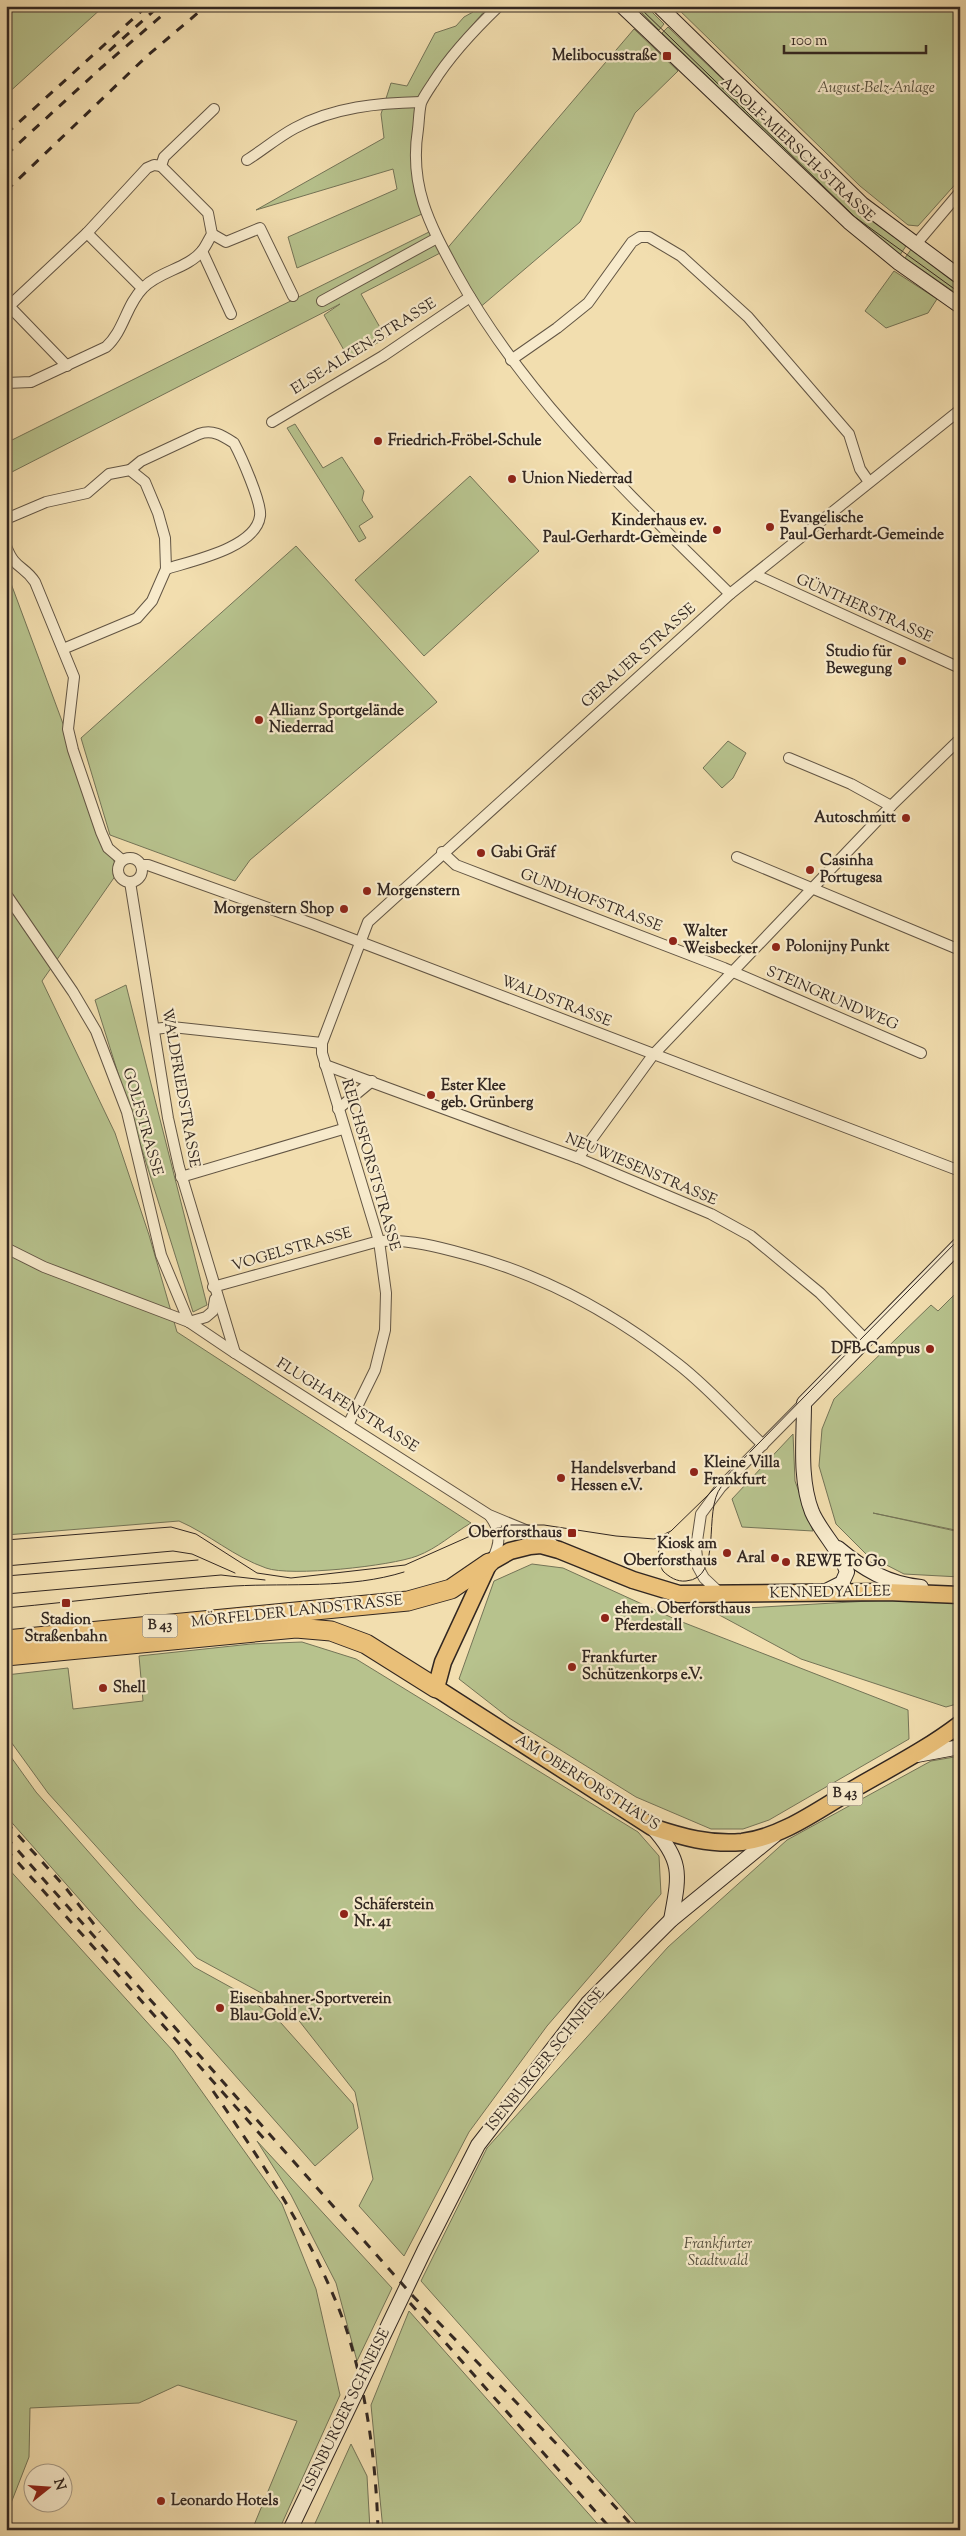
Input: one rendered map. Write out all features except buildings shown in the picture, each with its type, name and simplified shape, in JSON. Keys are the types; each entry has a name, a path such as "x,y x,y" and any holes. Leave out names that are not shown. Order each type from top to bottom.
{"highway":[{"name":"MÖRFELDER LANDSTRASSE","path":"6,1640 408,1601 451,1589 490,1562"},
{"name":"MÖRFELDER LANDSTRASSE","path":"6,1656 296,1628 331,1631 366,1644 436,1688"}],"main road":[{"name":"ADOLF-MIERSCH-STRASSE","path":"622,6 849,222 899,263 960,306"},
{"name":"ADOLF-MIERSCH-STRASSE","path":"659,6 862,204 960,277"},
{"path":"822,1593 841,1584 847,1575 832,1543 813,1513 806,1490 804,1403 960,1244"},
{"path":"832,1543 876,1575 911,1586 937,1589 952,1595"},
{"name":"KENNEDYALLEE","path":"490,1562 510,1552 541,1545 559,1550 663,1591 688,1595 822,1593 952,1595"},
{"path":"436,1688 443,1662 490,1562"},
{"name":"AM OBERFORSTHAUS","path":"436,1688 652,1827 683,1837 712,1843 743,1842 779,1832"},
{"name":"ISENBURGER SCHNEISE","path":"290,2530 478,2144 588,2003 671,1920 779,1832 912,1756 960,1724"},
{"path":"912,1756 960,1747"},
{"path":"652,1827 668,1844 676,1860 678,1878 671,1920"}],"street":[{"path":"499,6 464,40 440,71 421,102 415,144 416,179 426,214 437,238 470,297 510,360 587,452 730,594"},
{"path":"247,160 295,128 332,113 378,103 421,102"},
{"path":"161,166 164,157 214,108"},
{"path":"6,384 31,382 66,366 106,347 116,338 135,298 142,288 152,280 190,260 202,251 212,234 208,213 161,166 154,165 147,168 86,233 7,308 66,366"},
{"path":"916,244 960,192"},
{"path":"212,234 226,242 260,228 293,296"},
{"path":"86,233 142,288"},
{"path":"510,360 557,328 588,303 632,242 640,237 649,237 681,256 748,317 849,434 860,469 869,482"},
{"path":"322,301 437,238"},
{"path":"202,251 231,314"},
{"name":"ELSE-ALKEN-STRASSE","path":"272,422 383,356 470,297"},
{"name":"GERAUER STRASSE","path":"360,944 368,922 442,852 730,594 960,410"},
{"path":"6,520 46,502 87,493 109,474 130,470 141,461 206,431 214,432 234,443 249,480 260,515 250,534 228,550 166,569"},
{"path":"63,649 137,618 152,601 166,569 165,538 158,513 145,482 130,470"},
{"path":"6,546 18,567 31,575 35,582 74,677 68,728 73,750 108,848 122,860 134,858 141,865 140,876 130,882"},
{"name":"GÜNTHERSTRASSE","path":"756,575 960,668"},
{"path":"578,1158 653,1055 891,806 960,739"},
{"path":"789,758 851,784 891,806"},
{"name":"GUNDHOFSTRASSE","path":"442,852 456,865 732,973"},
{"path":"737,857 960,950"},
{"name":"WALDFRIEDSTRASSE","path":"122,860 118,872 122,879 130,882 168,1118 181,1177 214,1291 235,1353"},
{"name":"WALDSTRASSE","path":"141,865 148,865 223,891 960,1171"},
{"name":"GOLFSTRASSE","path":"6,894 73,992 96,1031 127,1112 161,1255 189,1322"},
{"name":"REICHSFORSTSTRASSE","path":"348,1424 375,1370 385,1330 386,1293 379,1241 325,1064 322,1043 360,944"},
{"name":"STEINGRUNDWEG","path":"732,973 921,1053"},
{"path":"154,1029 172,1027 322,1043"},
{"name":"NEUWIESENSTRASSE","path":"325,1064 578,1158 702,1210 751,1236 820,1293 866,1340"},
{"path":"338,1109 372,1081"},
{"path":"181,1177 344,1129"},
{"name":"VOGELSTRASSE","path":"214,1291 379,1241 397,1240 442,1248 504,1265 541,1279 586,1303 628,1329 678,1364 711,1392 763,1446"},
{"name":"FLUGHAFENSTRASSE","path":"6,1248 44,1267 189,1322 489,1515 545,1538 559,1550"},
{"path":"189,1322 206,1317 213,1311 214,1291"},
{"path":"722,1594 702,1574 696,1554 700,1517 712,1497 804,1403"},
{"path":"489,1515 498,1528 499,1536 498,1547 490,1562"}],"green space":[{"path":"6,6 103,6 103,7 6,95"},
{"path":"466,6 489,6 463,36 440,68 422,104 416,122 412,142 412,158 422,214 297,268 288,237 397,189 393,169 256,210 384,138 381,114 391,83 407,86 435,33 456,26 464,17 473,12"},
{"path":"635,6 646,6 664,24 659,30"},
{"name":"August-Belz-Anlage","path":"675,6 960,6 960,179 918,226 908,225 860,186"},
{"path":"668,27 860,211 906,246 900,255 850,214 662,33"},
{"path":"634,29 678,71 635,113 580,222 478,309 444,251 361,294 386,338 349,359 324,315 340,304 6,475 6,443 433,230 445,251"},
{"path":"912,248 960,283 960,296 905,258"},
{"path":"894,271 937,299 928,313 886,328 865,311"},
{"path":"295,424 323,468 342,457 364,491 362,500 373,517 359,526 366,538 359,542 287,428"},
{"path":"470,476 539,551 424,656 355,580"},
{"name":"Allianz Sportgelände Niederrad","path":"296,546 437,702 250,860 235,881 110,835 81,738"},
{"path":"6,570 118,872 42,981 115,1133 149,1235 177,1332 471,1523 425,1553 404,1560 364,1567 296,1571 266,1568 254,1563 179,1521 6,1535"},
{"path":"728,741 746,753 733,778 722,788 703,768"},
{"path":"126,985 207,1305 193,1312 95,1000"},
{"name":"DFB-Campus","path":"960,1289 960,1531 873,1513 960,1532 960,1577 904,1574 867,1555 836,1524 819,1466 822,1429 834,1399 931,1305 938,1311"},
{"path":"793,1434 795,1481 813,1531 742,1527 732,1499"},
{"path":"532,1564 563,1568 677,1620 908,1710 909,1739 769,1820 743,1829 711,1829 636,1797 509,1718 459,1679 494,1581"},
{"path":"887,1600 960,1603 960,1703 946,1707 801,1659 710,1610"},
{"path":"302,1642 356,1659 638,1832 659,1856 661,1894 547,2026 469,2132 404,2256 359,2206 373,2179 355,2092 289,2008 197,1958 48,1793 6,1735 6,1675 68,1668 73,1709 143,1701 139,1656 251,1644"},
{"name":"Eisenbahner-Sportverein Blau-Gold e.V.","path":"6,1750 36,1792 137,1907 194,1967 243,1994 281,2023 353,2104 358,2128 315,2166 6,1816"},
{"name":"Frankfurter Stadtwald","path":"960,1756 960,2530 642,2530 421,2281 487,2148 668,1947 787,1840 931,1761"},
{"path":"6,1866 173,2051 282,2204 316,2289 340,2395 279,2530 252,2530 297,2421 178,2385 139,2403 30,2408 29,2457 26,2464 22,2464 22,2475 6,2516"},
{"path":"257,2141 392,2288 357,2361 336,2283 291,2195"},
{"path":"409,2311 603,2530 383,2530 371,2405"},
{"path":"351,2444 367,2476 370,2530 312,2530"}],"tram line":[{"path":"638,6 855,217 960,293"},
{"path":"6,1540 171,1527 196,1534 257,1573 291,1578 405,1565 477,1533 511,1525 544,1525 616,1536 654,1539 671,1531 707,1496 960,1238"},
{"path":"669,1533 660,1546 658,1556 663,1571 679,1581 698,1577 705,1568 709,1556 713,1511 721,1487"},
{"path":"6,1566 173,1551 192,1554 235,1573"},
{"path":"6,1576 198,1560"},
{"path":"6,1608 206,1588 341,1583 363,1581 404,1572"},
{"path":"6,1594 221,1575 265,1580"}],"railway":[{"path":"6,134 147,6"},
{"path":"109,51 159,6"},
{"path":"6,155 101,68 173,6"},
{"path":"6,191 147,56 206,6"},
{"path":"6,1822 65,1887 100,1932"},
{"path":"6,1837 412,2295 583,2471 636,2530"},
{"path":"6,1849 267,2142"},
{"path":"213,2091 287,2205 320,2266 346,2328 360,2377 373,2453 378,2530"},
{"path":"410,2303 612,2530"}],"place":[{"name":"Melibocusstraße","path":"667,56"},
{"name":"Friedrich-Fröbel-Schule","path":"378,441"},
{"name":"Union Niederrad","path":"512,479"},
{"name":"Evangelische Paul-Gerhardt-Gemeinde","path":"770,527"},
{"name":"Kinderhaus ev. Paul-Gerhardt-Gemeinde","path":"717,530"},
{"name":"Studio für Bewegung","path":"902,661"},
{"name":"Allianz Sportgelände Niederrad","path":"259,720"},
{"name":"Autoschmitt","path":"906,818"},
{"name":"Gabi Gräf","path":"481,853"},
{"name":"Casinha Portugesa","path":"810,870"},
{"name":"Morgenstern","path":"367,891"},
{"name":"Morgenstern Shop","path":"344,909"},
{"name":"Walter Weisbecker","path":"673,941"},
{"name":"Polonijny Punkt","path":"776,947"},
{"name":"Ester Klee geb. Grünberg","path":"431,1095"},
{"name":"DFB-Campus","path":"930,1349"},
{"name":"Kleine Villa Frankfurt","path":"694,1472"},
{"name":"Handelsverband Hessen e.V.","path":"561,1478"},
{"name":"Oberforsthaus","path":"572,1533"},
{"name":"Kiosk am Oberforsthaus","path":"727,1553"},
{"name":"Aral","path":"775,1558"},
{"name":"REWE To Go","path":"786,1562"},
{"name":"Stadion Straßenbahn","path":"66,1603"},
{"name":"ehem. Oberforsthaus Pferdestall","path":"605,1618"},
{"name":"Frankfurter Schützenkorps e.V.","path":"572,1667"},
{"name":"Shell","path":"103,1688"},
{"name":"Schäferstein Nr. 41","path":"344,1914"},
{"name":"Eisenbahner-Sportverein Blau-Gold e.V.","path":"220,2008"},
{"name":"Leonardo Hotels","path":"161,2501"}]}
